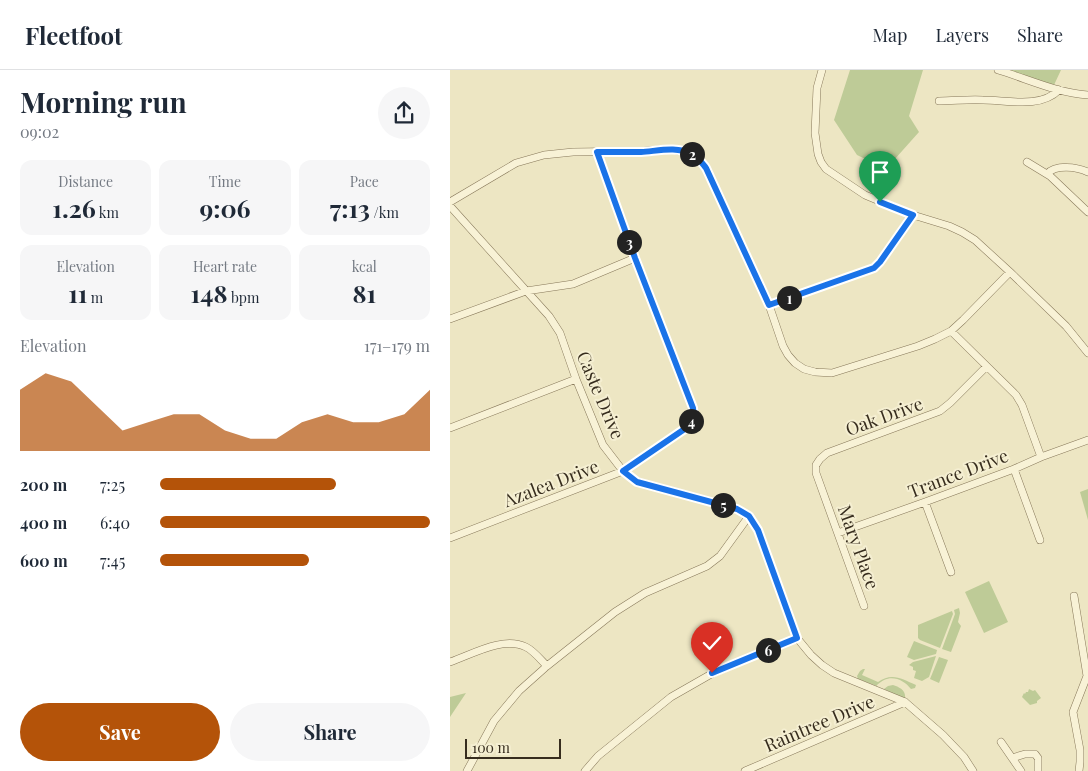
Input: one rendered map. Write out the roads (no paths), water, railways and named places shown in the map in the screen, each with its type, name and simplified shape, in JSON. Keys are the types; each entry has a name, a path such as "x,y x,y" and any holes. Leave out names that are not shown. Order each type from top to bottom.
{"street":[{"path":"822,70 817,88 816,133 818,154 826,169 865,195 913,215 949,226 975,240 1066,326 1088,353"},
{"path":"998,70 1059,90 1076,94 1088,94"},
{"path":"940,101 1031,102 1053,96 1059,90"},
{"path":"450,204 516,163 544,155 573,152 644,152 668,149 693,154 706,168 769,305 788,355 795,364 816,372 832,373 842,370 918,346 951,331 1010,272"},
{"name":"Azalea Drive","path":"450,538 623,471 689,426 694,417 693,408 635,258 597,152"},
{"path":"1027,162 1047,174 1088,212"},
{"path":"1047,174 1051,170 1058,168 1080,169 1088,172"},
{"name":"Caste Drive","path":"450,204 549,316 560,333 576,379 603,445 623,471 637,482 737,509 749,516"},
{"path":"769,305 874,268 913,215"},
{"path":"450,320 526,291 573,284 635,258"},
{"path":"951,331 1016,395 1022,405 1041,457"},
{"name":"Oak Drive","path":"825,499 816,473 816,465 827,453 940,411 986,367"},
{"path":"450,428 576,379"},
{"name":"Trance Drive","path":"838,533 1088,440"},
{"path":"1014,469 1040,540"},
{"name":"Mary Place","path":"825,499 864,606"},
{"path":"925,502 951,572"},
{"path":"467,771 494,721 519,691 547,666 615,612 645,592 707,566 720,556 749,516 758,530 797,638 810,655 834,673 905,702 943,735 973,771"},
{"path":"1074,596 1087,676 1073,712 1080,750 1079,771"},
{"path":"585,771 598,756 671,697 712,673 797,638"},
{"path":"450,662 498,644 514,643 528,648 547,666"},
{"name":"Raintree Drive","path":"745,771 905,702"},
{"path":"1001,742 1021,771"},
{"path":"1012,758 1025,754 1035,754 1038,758 1038,771"}]}
